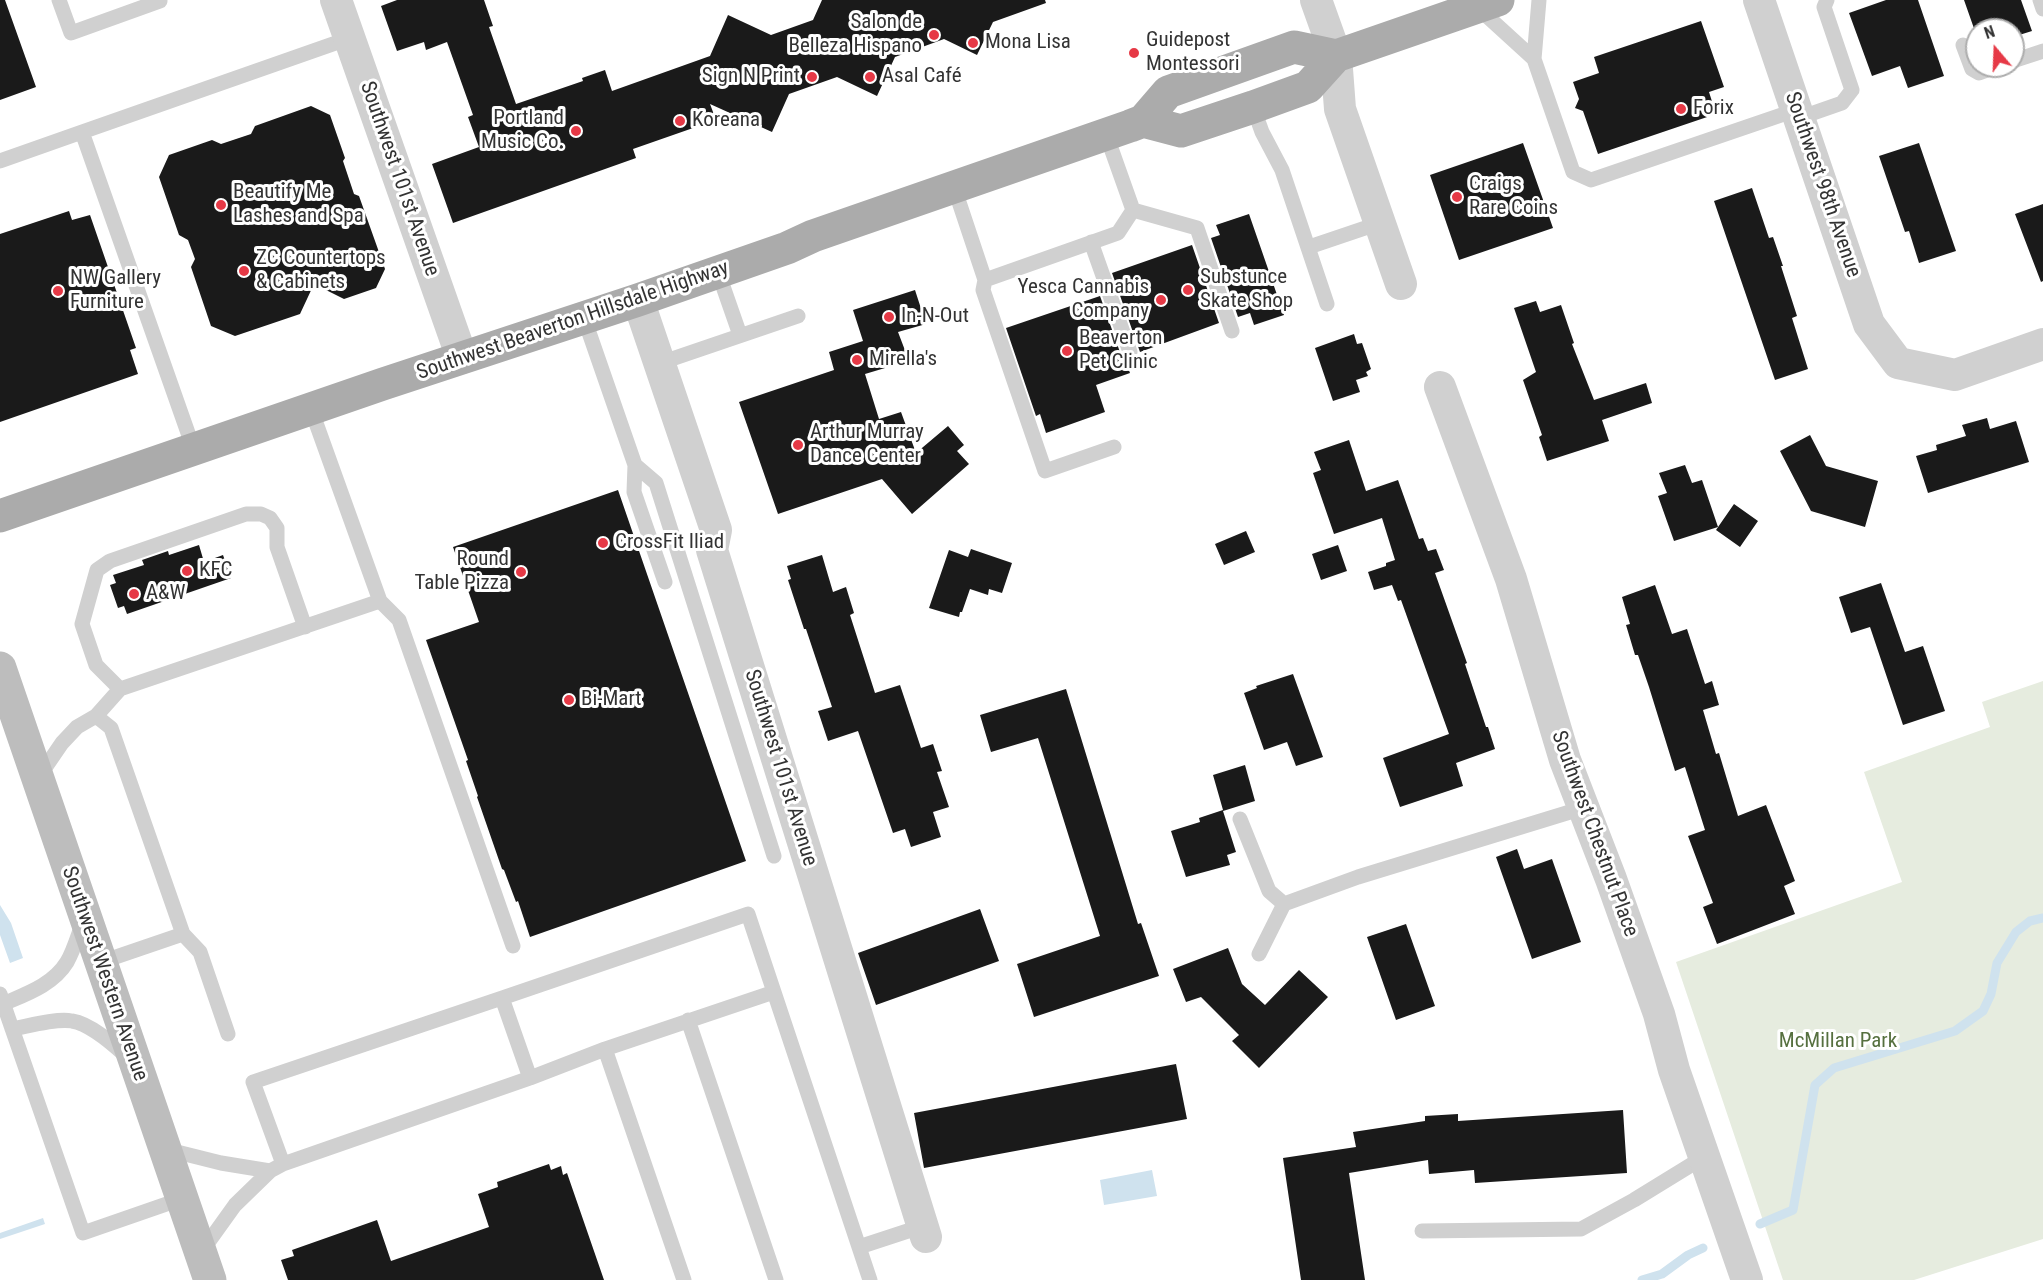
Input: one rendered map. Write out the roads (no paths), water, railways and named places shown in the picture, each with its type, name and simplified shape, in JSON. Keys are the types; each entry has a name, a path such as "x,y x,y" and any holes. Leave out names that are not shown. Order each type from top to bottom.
{"main road":[{"path":"1143,121 1181,131 1253,107 1308,87 1336,56 1487,4"},
{"name":"Southwest Beaverton Hillsdale Highway","path":"0,516 638,300 787,248 813,236 1143,121 1168,92 1294,47 1336,56"},
{"name":"Southwest Western Avenue","path":"0,668 205,1267"}],"street":[{"name":"Southwest 101st Avenue","path":"336,0 462,358"},
{"path":"1316,0 1336,56 1340,109 1401,284"},
{"name":"Southwest 98th Avenue","path":"1759,0 1869,324 1898,363 1955,375 2043,344"},
{"name":"Southwest 101st Avenue","path":"638,300 716,530 712,550 924,1232"},
{"name":"Southwest Chestnut Place","path":"1440,387 1511,579 1564,760 1659,1014 1674,1070 1747,1280"}],"lane":[{"path":"59,0 70,33 160,1"},
{"path":"1534,59 1539,0"},
{"path":"1487,4 1534,59 1573,172 1591,180 1798,114 1842,103 1852,90 1824,7 1827,0"},
{"path":"2040,0 2043,9"},
{"path":"0,161 350,38"},
{"path":"2025,57 2043,51"},
{"path":"1253,107 1262,132 1282,170 1327,304"},
{"path":"82,132 194,450"},
{"path":"1106,134 1133,210"},
{"path":"954,187 985,280 983,290 1037,428 1045,471 1114,447"},
{"path":"985,280 1118,233 1133,210"},
{"path":"1133,210 1197,228 1232,331"},
{"path":"1309,247 1380,223"},
{"path":"1091,242 1130,352"},
{"path":"718,272 740,335"},
{"path":"660,363 798,316"},
{"path":"584,318 635,465 634,492 665,582"},
{"path":"311,409 380,602 399,620 513,946"},
{"path":"635,465 656,483 774,856"},
{"path":"120,689 96,665 82,624 97,570 110,561 246,514 261,514 270,518 277,528 277,547 305,627"},
{"path":"38,778 62,743 77,727 96,716 120,689 380,602"},
{"path":"96,716 111,728 183,934 200,952 228,1034"},
{"path":"1259,954 1284,904 1390,867 1583,808"},
{"path":"1240,819 1269,891 1284,904"},
{"path":"277,1168 253,1082 748,914 870,1280"},
{"path":"85,916 68,961 56,976 30,993 2,999 12,1029 82,1233 181,1199"},
{"path":"101,962 183,934"},
{"path":"205,1267 235,1205 277,1168 605,1049 774,992"},
{"path":"502,998 530,1078"},
{"path":"688,1020 776,1280"},
{"path":"12,1029 73,1021 104,1036 135,1064"},
{"path":"605,1049 684,1280"},
{"path":"164,1149 221,1163 277,1168"},
{"path":"1422,1231 1581,1229 1704,1157"},
{"path":"859,1247 924,1232"}],"water":[{"path":"0,905 11,923 23,958 10,963 0,935"},
{"path":"1152,1170 1157,1196 1104,1205 1100,1180"},
{"path":"43,1218 45,1224 0,1239 0,1233"}],"waterway":[{"path":"1760,1224 1793,1210 1815,1085 1834,1068 1955,1031 1983,1011 1991,994 1997,963 2016,932 2030,921 2043,918"},
{"path":"1642,1280 1662,1274 1688,1255 1703,1248"}],"place":[{"name":"Salon de Belleza Hispano","path":"934,35"},
{"name":"Mona Lisa","path":"973,43"},
{"name":"Guidepost Montessori","path":"1134,53"},
{"name":"Sign N Print","path":"812,77"},
{"name":"Asal Café","path":"870,77"},
{"name":"Forix","path":"1681,109"},
{"name":"Koreana","path":"680,121"},
{"name":"Portland Music Co.","path":"576,131"},
{"name":"Craigs Rare Coins","path":"1457,197"},
{"name":"Beautify Me Lashes and Spa","path":"221,205"},
{"name":"ZC Countertops & Cabinets","path":"244,271"},
{"name":"Substunce Skate Shop","path":"1188,290"},
{"name":"NW Gallery Furniture","path":"58,291"},
{"name":"Yesca Cannabis Company","path":"1161,300"},
{"name":"In-N-Out","path":"889,317"},
{"name":"Beaverton Pet Clinic","path":"1067,351"},
{"name":"Mirella's","path":"857,360"},
{"name":"Arthur Murray Dance Center","path":"798,445"},
{"name":"CrossFit Iliad","path":"603,543"},
{"name":"KFC","path":"187,571"},
{"name":"Round Table Pizza","path":"521,572"},
{"name":"A&W","path":"134,594"},
{"name":"Bi-Mart","path":"569,700"}],"park label":[{"name":"McMillan Park","path":"1838,1042"}]}
